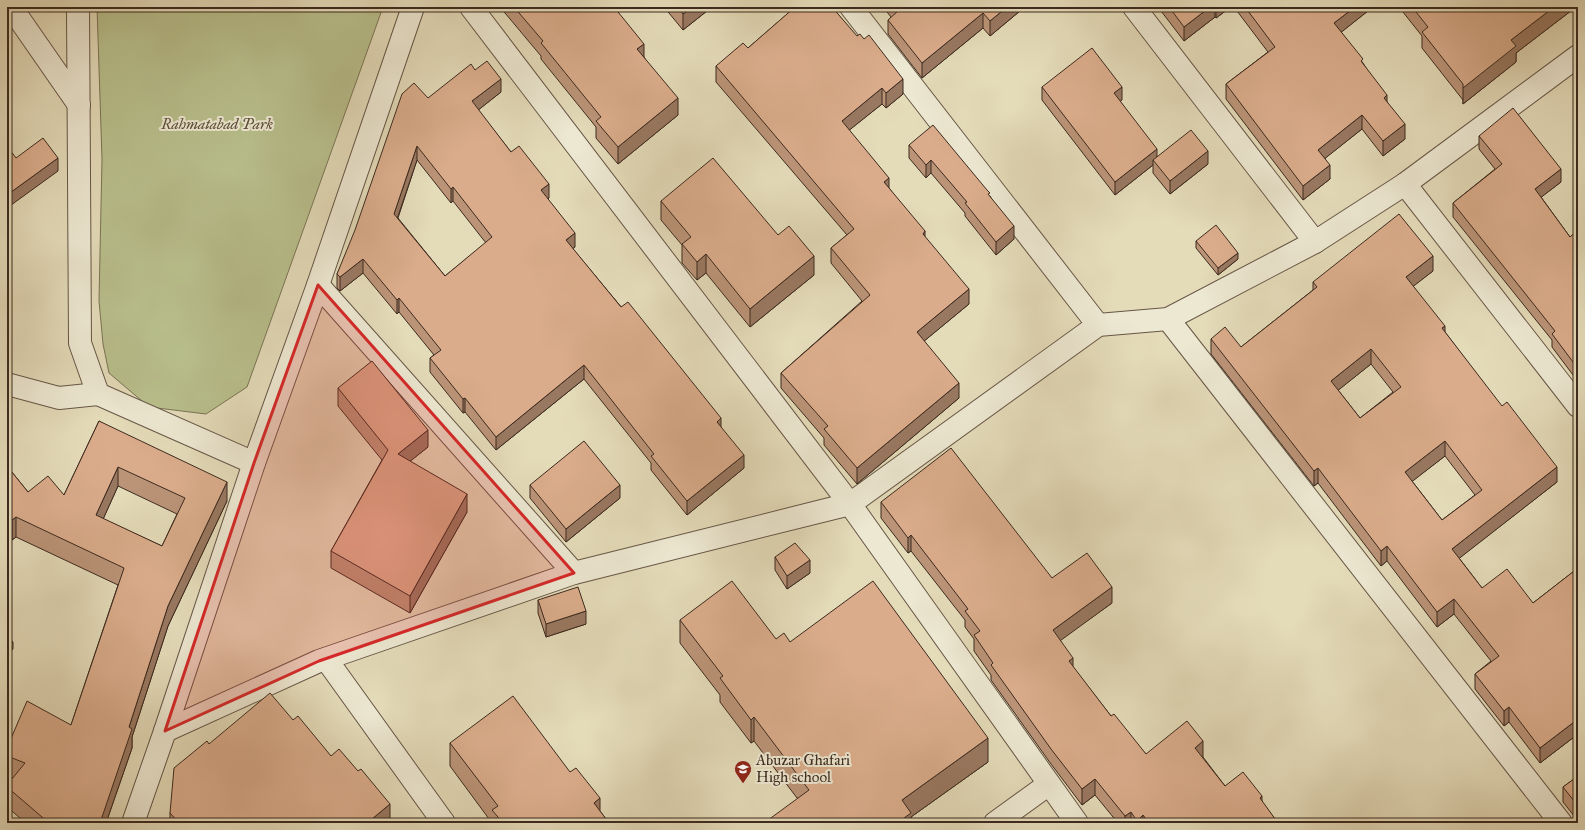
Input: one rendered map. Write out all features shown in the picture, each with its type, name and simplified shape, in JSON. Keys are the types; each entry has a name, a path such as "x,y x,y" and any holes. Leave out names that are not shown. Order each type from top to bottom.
{"street":[{"path":"11,7 79,104"},
{"path":"78,7 80,343 98,394"},
{"path":"133,823 165,732 254,464 318,286 413,7"},
{"path":"471,7 850,504 1077,823"},
{"path":"851,7 1098,325"},
{"path":"1134,7 1315,242"},
{"path":"165,732 326,659 574,573 850,504 1098,325 1168,319 1315,242 1405,184 1578,56"},
{"path":"1405,184 1578,406"},
{"path":"318,286 574,573"},
{"path":"1168,319 1561,823"},
{"path":"7,384 59,398 98,394 254,464"},
{"path":"326,659 444,823"},
{"path":"995,823 1049,784"}],"highlighted area":[{"path":"318,285 574,573 319,661 165,731 254,463"}],"green space":[{"name":"Rahmatabad Park","path":"97,7 383,7 247,387 206,414 149,407 109,373 103,344 99,301 102,159"}],"building":[{"path":"514,7 614,7 644,44 637,49 678,98 618,147 596,121 601,117 541,43 543,41"},
{"path":"678,7 692,7 683,14"},
{"path":"795,7 832,7 857,36 860,34 864,39 869,35 903,79 886,93 882,88 842,121 889,178 884,182 925,231 923,234 969,289 917,332 959,383 857,468 824,429 828,426 781,373 870,295 831,248 854,229 716,66 743,43 748,48"},
{"path":"895,7 1007,7 990,21 983,13 922,63 888,20 898,11"},
{"path":"1169,7 1210,7 1184,27"},
{"path":"1245,7 1355,7 1334,23 1363,59 1361,61 1387,95 1384,98 1405,124 1383,141 1362,115 1318,150 1330,165 1303,186 1226,84 1275,47"},
{"path":"1412,7 1554,7 1511,40 1516,46 1463,88 1463,84 1422,32 1428,27"},
{"path":"1092,48 1122,87 1114,93 1157,149 1115,182 1042,87"},
{"path":"487,61 501,79 472,101 511,152 519,146 549,184 541,190 575,233 566,240 621,307 628,302 721,418 717,422 744,455 687,501 651,456 654,454 584,365 496,437 465,398 463,399 430,358 441,350 399,298 397,300 363,259 340,277 337,274 355,230 402,94 414,83 428,98 471,64 475,70","holes":["417,146 451,189 453,187 492,237 445,276 394,214"]},
{"path":"1513,108 1561,169 1535,189 1570,237 1578,230 1578,364 1576,366 1552,334 1555,331 1453,203 1502,164 1479,136"},
{"path":"933,125 990,193 988,194 1014,226 996,242 965,203 967,202 931,160 926,165 909,145"},
{"path":"1191,130 1208,151 1170,181 1153,160"},
{"path":"43,138 58,158 7,195 7,146 16,158"},
{"path":"713,158 778,235 789,226 814,256 750,309 706,254 697,262 682,244 691,237 661,201"},
{"path":"1399,214 1433,256 1406,277 1445,326 1442,328 1502,406 1507,402 1557,467 1452,549 1482,588 1507,569 1533,603 1578,568 1578,719 1540,748 1509,707 1504,711 1475,674 1499,656 1454,599 1437,612 1387,546 1381,551 1318,468 1314,471 1211,339 1225,327 1241,347 1317,287 1313,282","holes":["1371,349 1401,387 1360,418 1331,381","1445,441 1482,490 1442,520 1405,472"]},
{"path":"1216,225 1238,253 1218,268 1196,241"},
{"path":"372,361 428,430 398,454 467,494 410,596 331,551 388,450 338,388"},
{"path":"99,421 227,482 168,606 129,727 132,729 100,823 49,823 7,787 25,763 7,756 7,748 27,701 71,725 124,568 16,517 12,520 7,514 7,466 28,492 48,476 64,495","holes":["118,467 185,498 162,546 96,515"]},
{"path":"584,441 620,485 566,529 530,485"},
{"path":"951,448 1052,578 1087,553 1112,587 1053,630 1073,658 1069,661 1111,716 1114,714 1146,754 1187,721 1203,741 1195,748 1225,786 1243,772 1262,796 1260,798 1278,823 1149,823 1143,815 1137,821 1131,812 1125,816 1095,779 1082,789 1051,749 991,665 993,663 974,635 980,631 965,611 968,609 911,535 908,538 881,502"},
{"path":"795,543 810,560 787,576 775,557"},
{"path":"732,581 776,639 784,633 790,642 873,581 988,738 902,800 911,813 897,823 764,823 809,790 754,717 751,720 720,678 723,676 680,620"},
{"path":"578,587 586,611 546,624 538,600"},
{"path":"7,635 13,642 7,648"},
{"path":"270,693 293,720 298,716 331,756 339,749 358,771 361,769 390,804 372,819 375,823 277,823 274,819 270,823 179,823 170,813 174,768 207,741 209,744"},
{"path":"513,696 570,772 576,768 600,798 594,803 609,823 503,823 492,810 498,806 450,743"},
{"path":"1578,776 1578,806 1563,787"}],"place":[{"name":"Abuzar Ghafari High school","path":"743,784"}]}
